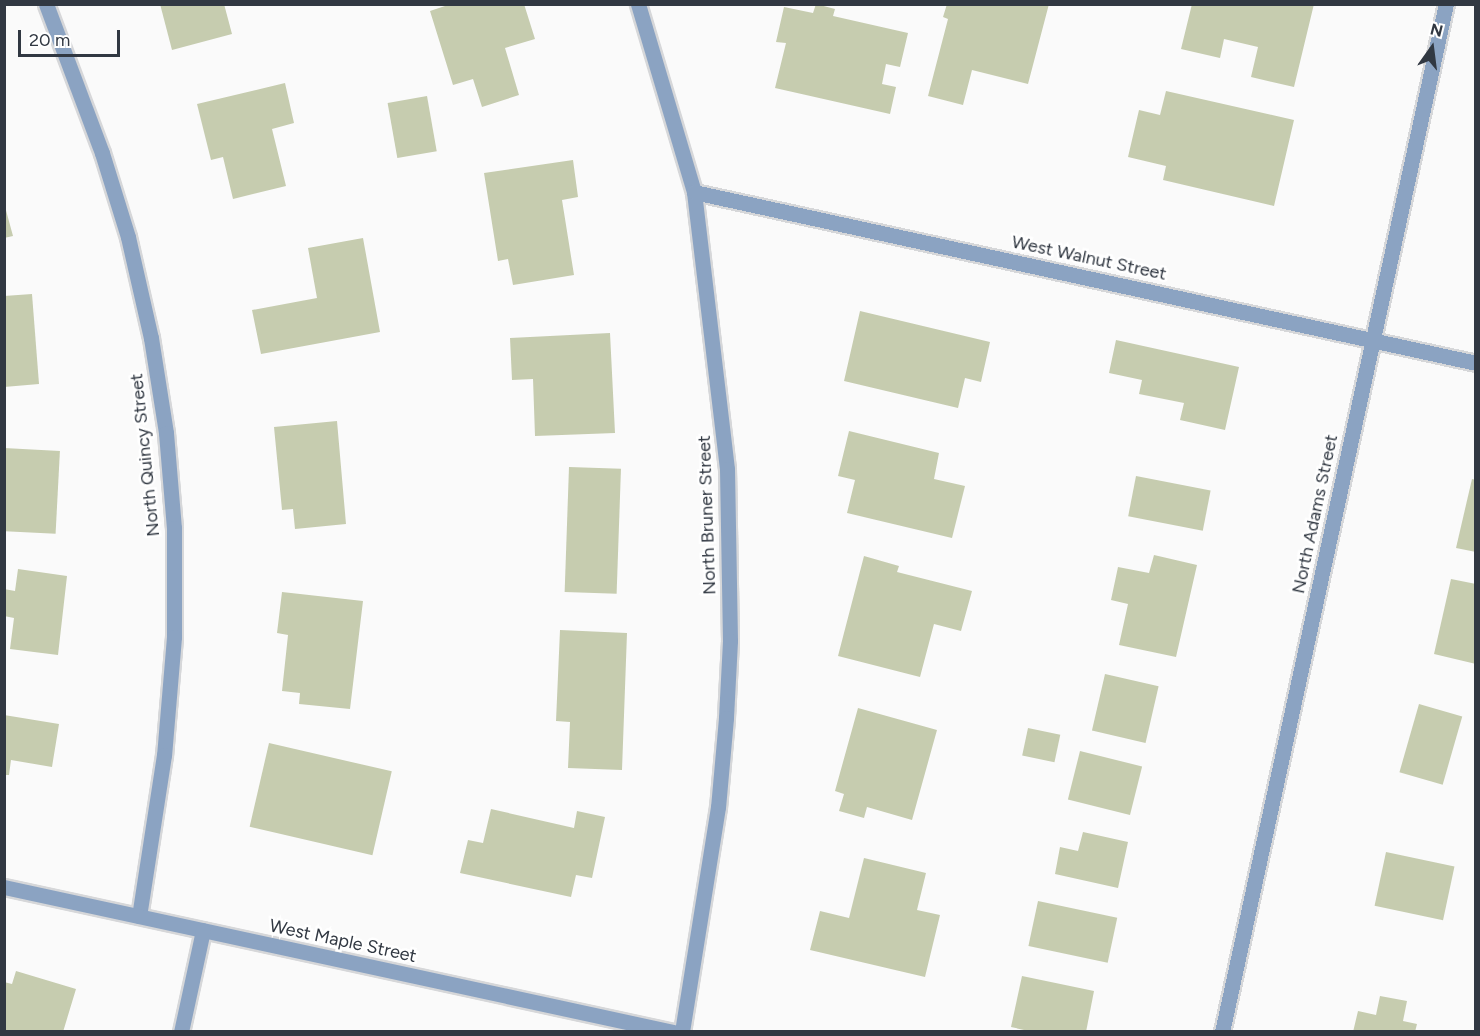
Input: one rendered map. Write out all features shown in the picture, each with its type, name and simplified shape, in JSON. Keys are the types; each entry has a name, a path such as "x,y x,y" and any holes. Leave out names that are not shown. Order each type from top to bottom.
{"street":[{"name":"North Quincy Street","path":"46,4 102,153 128,237 151,338 166,432 174,528 174,637 164,755 139,916"},
{"name":"North Bruner Street","path":"638,4 694,192 727,469 730,641 718,807 682,1032"},
{"name":"North Adams Street","path":"1222,1032 1446,4"},
{"name":"West Walnut Street","path":"694,192 1476,363"},
{"name":"West Maple Street","path":"4,887 673,1032"},
{"path":"181,1032 203,930"}],"building":[{"path":"160,4 224,4 232,34 172,50"},
{"path":"451,4 524,4 535,39 505,48 519,95 482,107 473,79 453,85 430,11"},
{"path":"816,4 835,9 833,16 908,33 900,67 886,64 882,84 896,87 890,114 775,88 786,43 776,42 784,7 813,13"},
{"path":"947,4 1049,4 1028,84 972,70 963,105 928,96 948,19 943,17"},
{"path":"1192,4 1314,4 1294,87 1251,77 1258,47 1224,39 1220,58 1181,49"},
{"path":"285,83 294,123 272,129 286,186 233,199 223,157 211,160 197,104"},
{"path":"1166,91 1294,120 1274,206 1163,180 1166,166 1128,157 1139,110 1160,115"},
{"path":"427,96 437,151 397,158 388,103"},
{"path":"573,160 578,197 562,200 574,275 513,285 508,259 498,261 484,173"},
{"path":"4,203 13,236 4,238"},
{"path":"363,238 380,332 261,354 252,310 317,298 308,248"},
{"path":"32,294 39,384 4,387 4,296"},
{"path":"860,311 990,342 981,382 965,378 958,408 844,381"},
{"path":"610,333 615,433 535,436 533,379 512,380 510,338"},
{"path":"1116,340 1239,367 1225,430 1180,420 1184,403 1139,394 1142,380 1109,373"},
{"path":"337,421 346,524 295,529 293,509 282,510 274,427"},
{"path":"849,431 939,453 934,479 965,486 952,538 847,513 855,480 838,476"},
{"path":"4,448 60,451 56,534 4,531"},
{"path":"569,467 621,469 617,594 565,592"},
{"path":"1136,476 1211,491 1203,531 1128,516"},
{"path":"1472,479 1476,480 1476,552 1456,548"},
{"path":"1154,555 1197,565 1176,657 1119,645 1128,604 1111,600 1118,567 1149,573"},
{"path":"864,556 899,566 897,572 972,591 961,631 934,624 920,677 838,656"},
{"path":"18,569 67,576 58,655 10,649 14,618 4,616 4,589 15,591"},
{"path":"1451,579 1476,584 1476,664 1434,654"},
{"path":"282,592 363,601 350,709 299,704 300,693 282,691 288,635 277,633"},
{"path":"560,630 627,633 622,770 568,768 570,722 556,721"},
{"path":"1105,674 1159,686 1146,743 1092,731"},
{"path":"1419,704 1462,716 1443,785 1399,772"},
{"path":"858,708 937,730 912,820 867,807 864,818 839,811 844,794 835,791"},
{"path":"4,715 59,724 52,767 11,760 9,775 4,775"},
{"path":"1028,728 1060,735 1054,762 1022,755"},
{"path":"269,743 392,771 372,855 250,827"},
{"path":"1080,751 1142,766 1130,815 1068,800"},
{"path":"491,809 574,828 577,811 605,817 592,878 576,875 571,897 460,873 468,840 483,843"},
{"path":"1083,832 1128,842 1118,888 1055,874 1060,847 1078,851"},
{"path":"1386,852 1454,867 1443,920 1375,906"},
{"path":"864,858 926,873 917,910 940,915 925,977 810,950 820,911 849,918"},
{"path":"1038,901 1117,918 1108,963 1028,946"},
{"path":"16,971 76,989 63,1032 4,1032 4,982 12,984"},
{"path":"1022,976 1094,991 1086,1032 1033,1032 1011,1027"},
{"path":"1380,996 1407,1001 1403,1021 1417,1024 1415,1032 1353,1032 1358,1011 1376,1015"}]}
